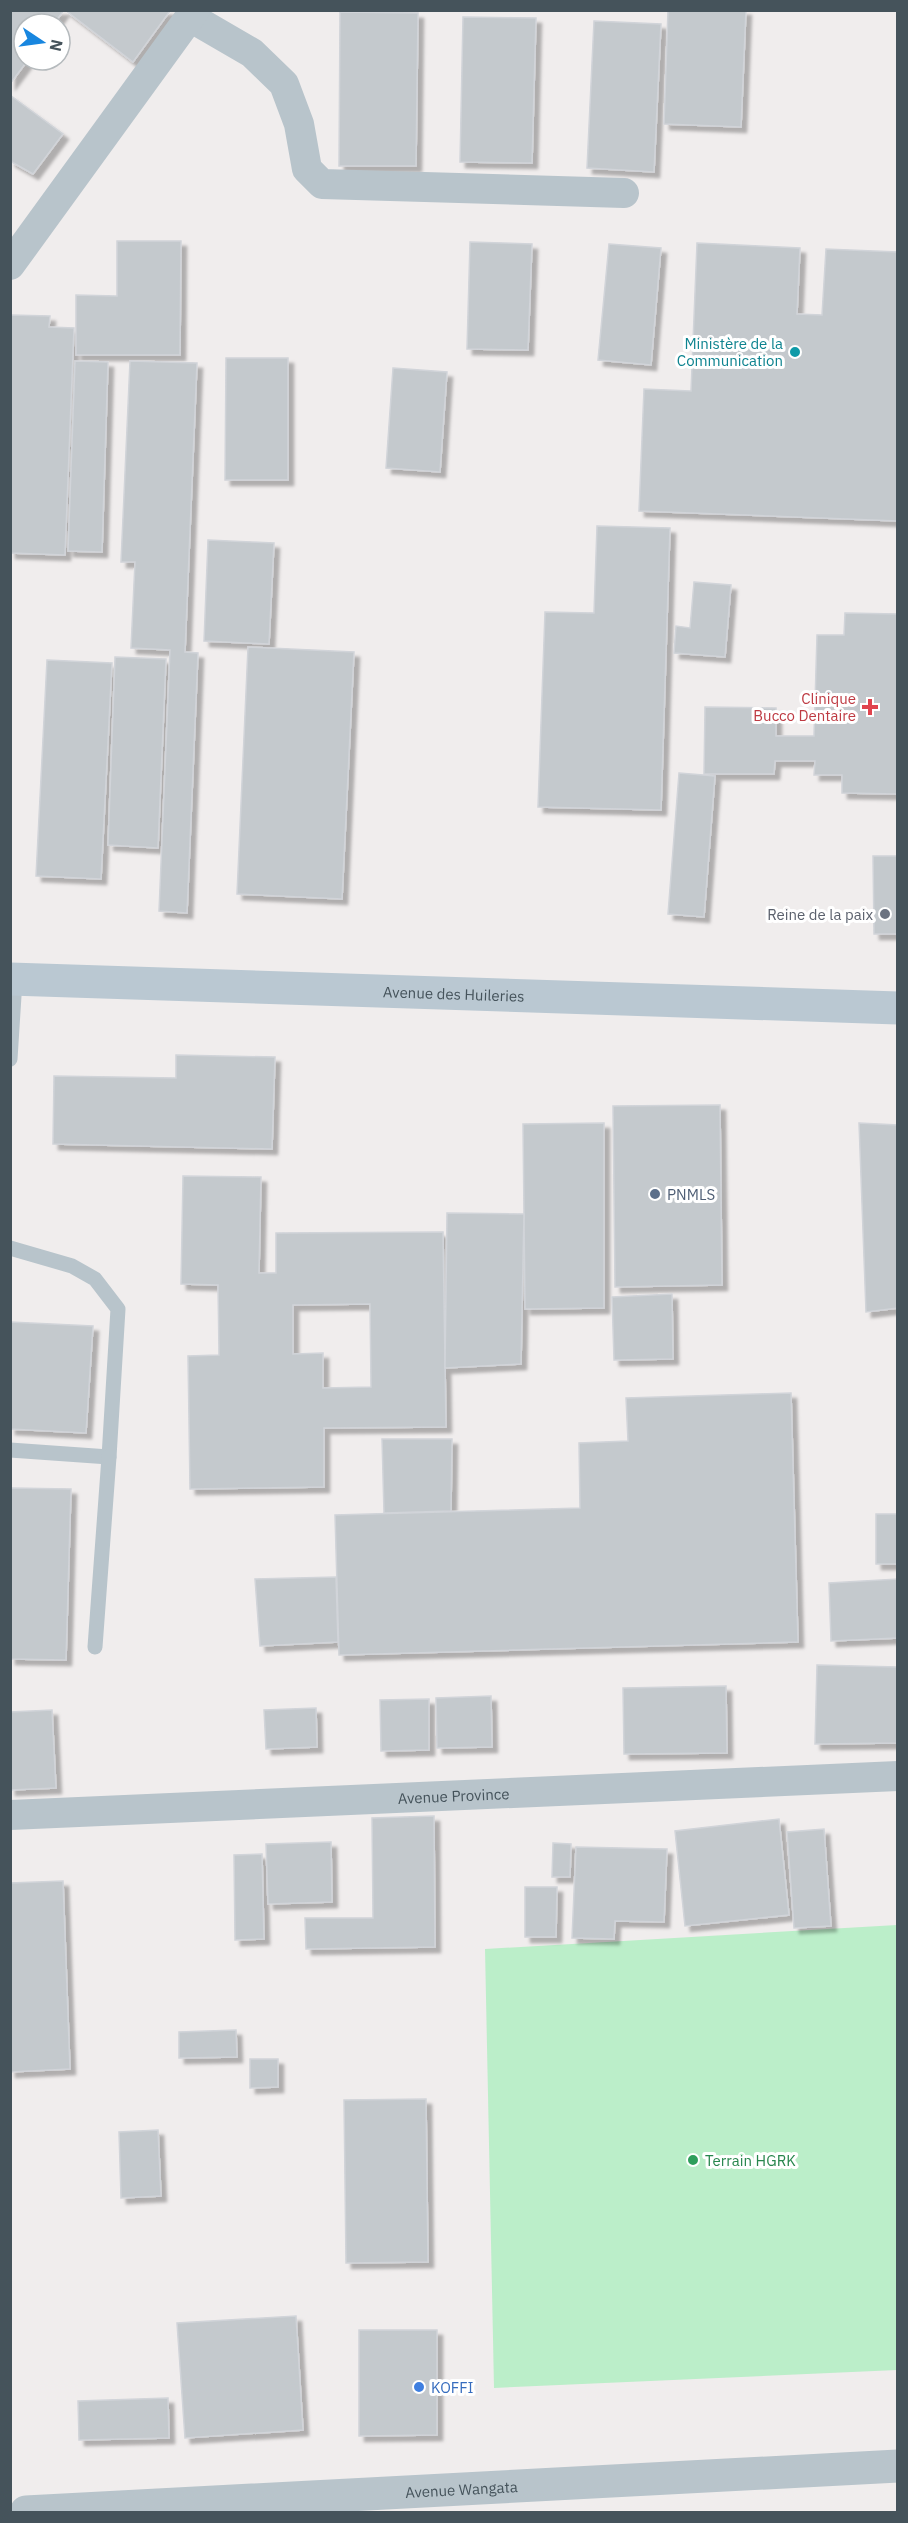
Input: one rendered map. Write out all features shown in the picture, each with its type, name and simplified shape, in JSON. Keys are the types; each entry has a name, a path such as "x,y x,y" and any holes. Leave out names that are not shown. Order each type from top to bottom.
{"main road":[{"name":"Avenue des Huileries","path":"13,979 897,1008"}],"street":[{"path":"10,265 192,14 252,53 284,84 299,124 307,169 322,184 624,193"},
{"name":"Avenue Province","path":"10,1815 897,1776"},
{"name":"Avenue Wangata","path":"26,2512 897,2466"}],"lane":[{"path":"10,1059 13,979"},
{"path":"10,1248 72,1266 95,1279 118,1309 95,1647"},
{"path":"10,1450 109,1457"}],"green space":[{"name":"Terrain HGRK","path":"897,1925 897,2370 494,2388 485,1949"}],"building":[{"path":"10,10 64,10 63,12 12,12 12,72 19,72 10,84"},
{"path":"65,10 170,10 133,62 72,15 72,12"},
{"path":"668,10 746,10 741,127 664,124"},
{"path":"340,12 418,13 416,166 339,166"},
{"path":"463,17 536,18 532,163 460,162"},
{"path":"594,21 661,24 654,172 587,168"},
{"path":"10,95 63,134 33,174 10,161"},
{"path":"117,241 181,241 180,355 76,355 76,295 117,296"},
{"path":"470,242 532,244 528,350 467,349"},
{"name":"Ministère de la Communication","path":"697,243 800,248 797,314 822,315 826,249 898,252 898,521 639,511 644,389 691,391"},
{"path":"609,244 661,248 651,365 598,360"},
{"path":"10,315 50,316 49,327 74,328 65,555 10,553"},
{"path":"226,358 288,358 288,480 225,480"},
{"path":"75,361 108,362 102,552 68,551"},
{"path":"130,361 197,363 185,652 198,653 187,913 159,911 170,650 131,648 135,562 121,562"},
{"path":"393,368 447,372 440,472 386,468"},
{"path":"597,526 670,528 661,810 538,807 545,612 594,613"},
{"path":"208,540 274,543 269,644 204,641"},
{"path":"694,582 731,585 725,657 674,653 676,626 690,628"},
{"path":"845,613 898,614 898,794 842,793 842,775 814,775 815,761 775,761 774,774 704,774 705,707 776,708 776,736 814,736 817,635 844,635"},
{"path":"248,647 354,652 342,899 237,894"},
{"path":"115,657 166,659 158,848 108,845"},
{"path":"47,660 112,663 101,879 36,876"},
{"path":"679,773 715,776 704,917 668,914"},
{"name":"Reine de la paix","path":"873,856 898,856 898,934 874,934"},
{"path":"176,1055 275,1057 272,1149 53,1144 54,1076 176,1078"},
{"path":"720,1105 722,1285 615,1287 613,1106"},
{"path":"604,1123 604,1308 525,1309 523,1124"},
{"path":"859,1123 898,1125 898,1308 866,1312"},
{"path":"183,1176 261,1177 259,1273 276,1273 276,1233 443,1232 446,1427 324,1428 324,1487 190,1489 188,1356 219,1355 218,1285 181,1284","holes":["370,1304 371,1387 323,1388 323,1353 293,1354 293,1305"]},
{"path":"447,1213 524,1214 521,1364 445,1368"},
{"path":"672,1294 673,1359 614,1360 612,1297"},
{"path":"10,1322 93,1326 86,1433 10,1429"},
{"path":"791,1393 798,1642 339,1655 335,1515 580,1508 579,1443 628,1441 626,1398"},
{"path":"382,1439 452,1439 451,1511 384,1513"},
{"path":"10,1488 71,1489 66,1660 10,1659"},
{"path":"876,1514 898,1514 898,1564 876,1564"},
{"path":"336,1577 338,1642 260,1646 255,1579"},
{"path":"898,1579 898,1638 831,1641 829,1583"},
{"path":"817,1665 898,1667 898,1743 815,1744"},
{"path":"726,1686 727,1753 624,1754 623,1688"},
{"path":"491,1696 492,1747 437,1748 436,1698"},
{"path":"429,1699 429,1750 381,1751 380,1700"},
{"path":"316,1708 317,1747 266,1749 264,1710"},
{"path":"52,1710 56,1788 10,1790 10,1712"},
{"path":"434,1816 435,1947 306,1949 305,1918 373,1918 372,1818"},
{"path":"779,1819 789,1915 685,1926 675,1831"},
{"path":"824,1829 831,1926 794,1928 787,1832"},
{"path":"331,1842 332,1902 268,1904 266,1844"},
{"path":"553,1843 571,1844 570,1877 552,1877"},
{"path":"576,1847 667,1849 664,1922 615,1921 614,1939 572,1938"},
{"path":"262,1854 264,1939 235,1940 234,1855"},
{"path":"63,1881 70,2069 10,2072 10,1883"},
{"path":"525,1887 557,1887 556,1937 525,1937"},
{"path":"236,2030 237,2057 179,2058 179,2032"},
{"path":"250,2059 278,2059 278,2087 250,2088"},
{"path":"426,2099 428,2262 346,2263 344,2100"},
{"path":"158,2130 161,2196 121,2198 119,2132"},
{"path":"296,2316 303,2430 185,2438 177,2323"},
{"path":"359,2330 437,2330 437,2435 359,2436"},
{"path":"168,2398 169,2438 79,2440 78,2401"}],"place":[{"name":"Ministère de la Communication","path":"795,352"},
{"name":"Clinique Bucco Dentaire","path":"870,707"},
{"name":"Reine de la paix","path":"885,914"},
{"name":"PNMLS","path":"655,1194"},
{"name":"Terrain HGRK","path":"693,2160"},
{"name":"KOFFI","path":"419,2387"}]}
